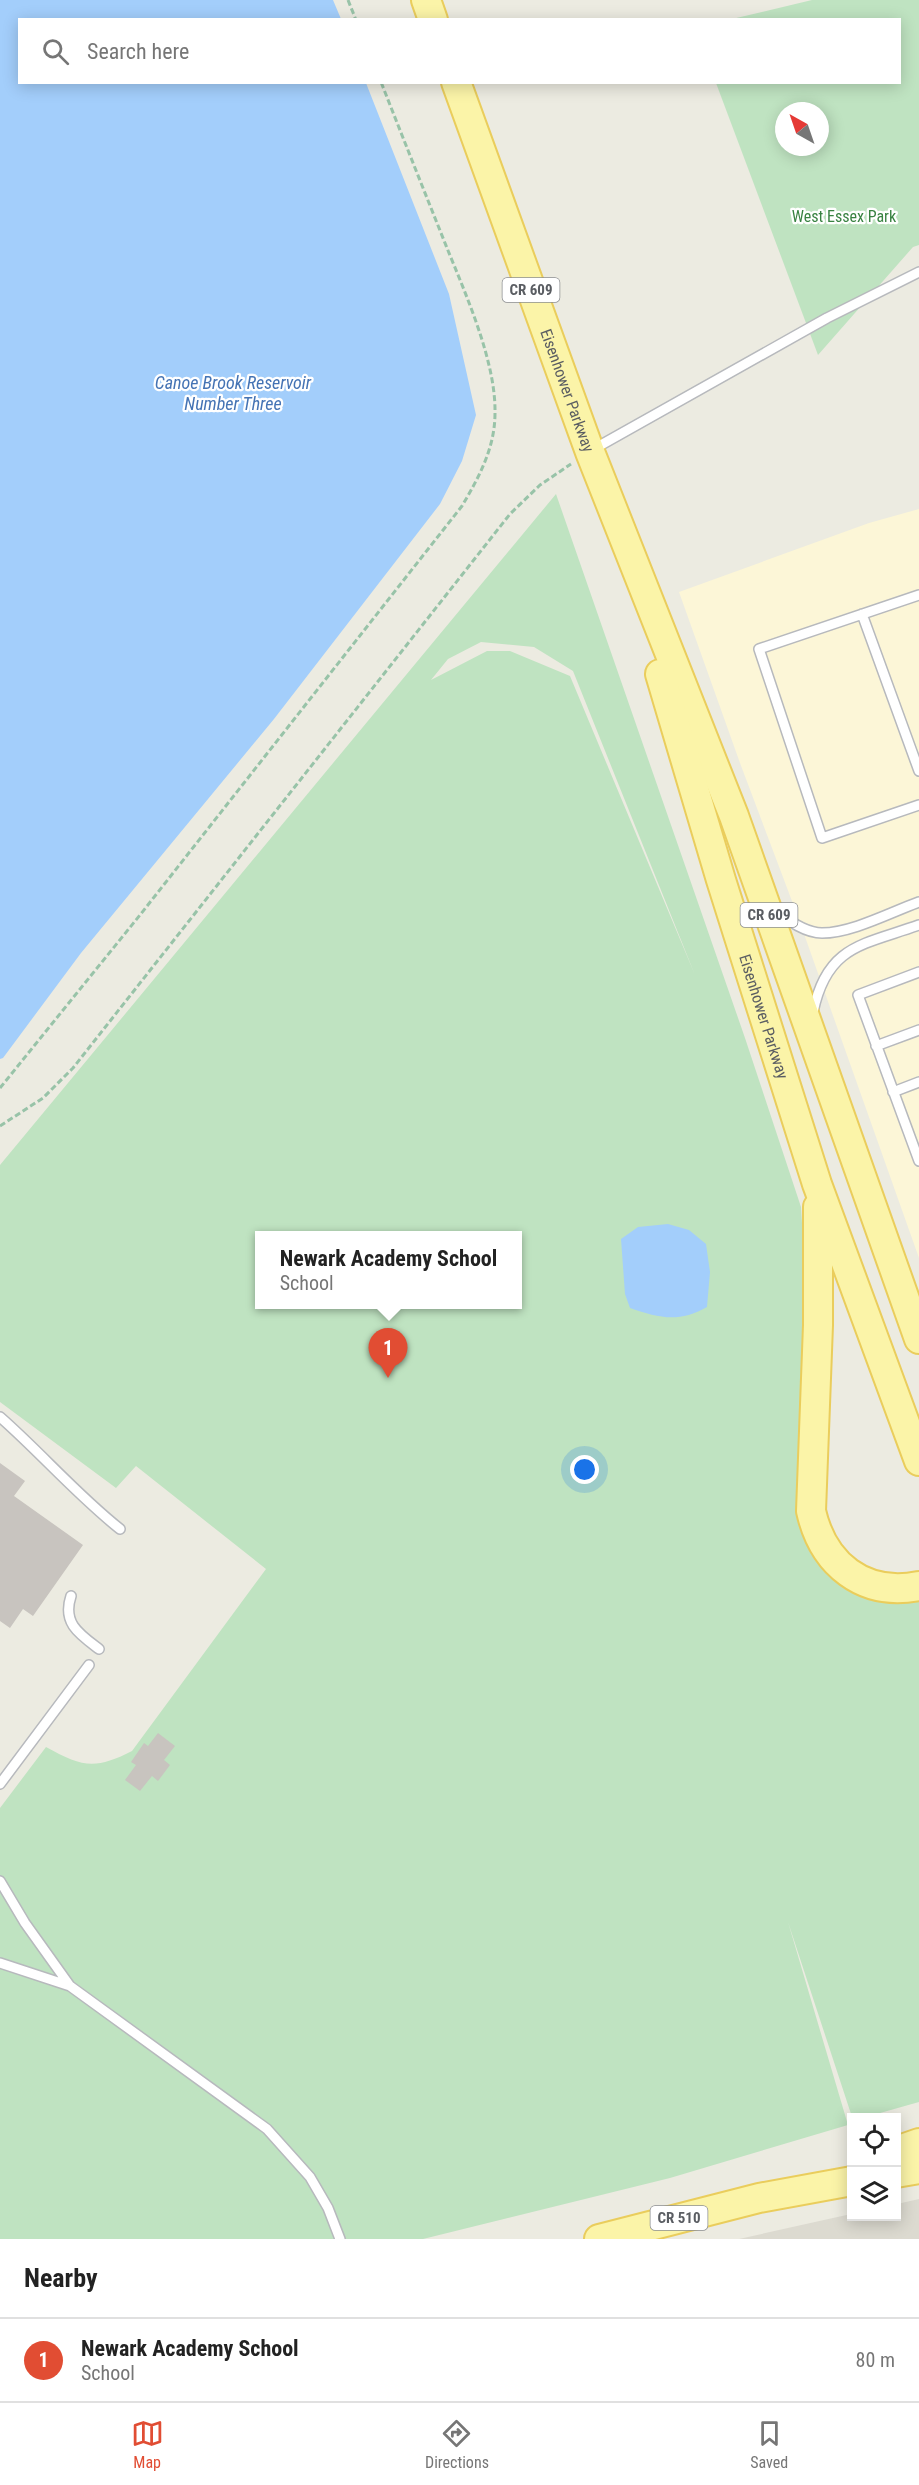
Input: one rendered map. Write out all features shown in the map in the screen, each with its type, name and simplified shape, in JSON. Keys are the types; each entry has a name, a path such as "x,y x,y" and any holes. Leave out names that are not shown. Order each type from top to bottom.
{"main road":[{"path":"426,0 433,18"},
{"name":"Eisenhower Parkway","path":"457,84 607,497 734,816 919,1339"},
{"name":"Eisenhower Parkway","path":"607,497 718,870 817,1184 919,1461"},
{"path":"817,1184 818,1325 811,1511 815,1529 833,1560 855,1577 881,1587 899,1589 919,1586"},
{"path":"901,2150 919,2143"},
{"name":"CR 510","path":"759,2198 849,2167"},
{"path":"901,2172 919,2169"},
{"name":"CR 510","path":"599,2239 759,2198 847,2182"}],"lane":[{"path":"590,452 817,324 919,272"},
{"path":"919,595 759,649 822,838 919,805"},
{"path":"862,614 919,771"},
{"path":"765,903 792,923 821,934 848,929 919,902"},
{"path":"810,1029 816,1000 826,973 846,951 919,925"},
{"path":"919,972 858,995 893,1092 915,1137 919,1161"},
{"path":"876,1046 919,1030"},
{"path":"893,1092 919,1082"},
{"path":"0,1417 58,1471 85,1501 120,1529"},
{"path":"71,1596 67,1608 71,1623 83,1637 99,1649"},
{"path":"0,1784 89,1665"},
{"path":"0,1881 25,1923 70,1986"},
{"path":"0,1963 70,1986 267,2129 310,2177 328,2208 340,2239"}],"path":[{"path":"348,0 355,18"},
{"path":"0,1088 140,915 462,506 480,476 492,443 495,412 491,378 479,332 382,84"},
{"path":"0,1125 43,1098 73,1068 510,514 540,485 590,452"}],"shaded area":[{"path":"919,509 919,1258 679,592 869,523"},
{"path":"919,2199 919,2239 739,2239 847,2215 847,2221 901,2221 901,2203"}],"green space":[{"name":"West Essex Park","path":"812,0 919,0 919,245 913,247 818,355 716,84 901,84 901,18 736,18"},
{"path":"556,494 745,1038 801,1207 806,1287 797,1508 841,1584 919,1593 919,2102 880,2113 851,2113 788,1922 847,2125 670,2178 423,2239 0,2239 0,1808 46,1747 69,1759 89,1764 108,1761 132,1751 266,1569 136,1466 116,1488 0,1402 0,1165","holes":["481,642 534,647 573,671 695,975 570,676 510,651 487,651 431,680 448,659"]}],"water":[{"name":"Canoe Brook Reservoir Number Three","path":"0,0 333,0 341,18 18,18 18,84 366,84 449,294 476,415 462,461 440,504 274,719 81,953 0,1059"},
{"path":"668,1224 689,1230 706,1244 710,1272 707,1307 678,1317 660,1316 630,1308 625,1294 621,1239 638,1227"}],"building":[{"path":"0,1463 25,1481 14,1496 83,1545 33,1616 23,1609 10,1628 0,1621"},
{"path":"158,1733 175,1746 164,1760 170,1765 158,1781 152,1776 140,1791 125,1780 136,1765 131,1762 144,1743 148,1746"}],"place":[{"name":"Newark Academy School","path":"388,1378"}]}
